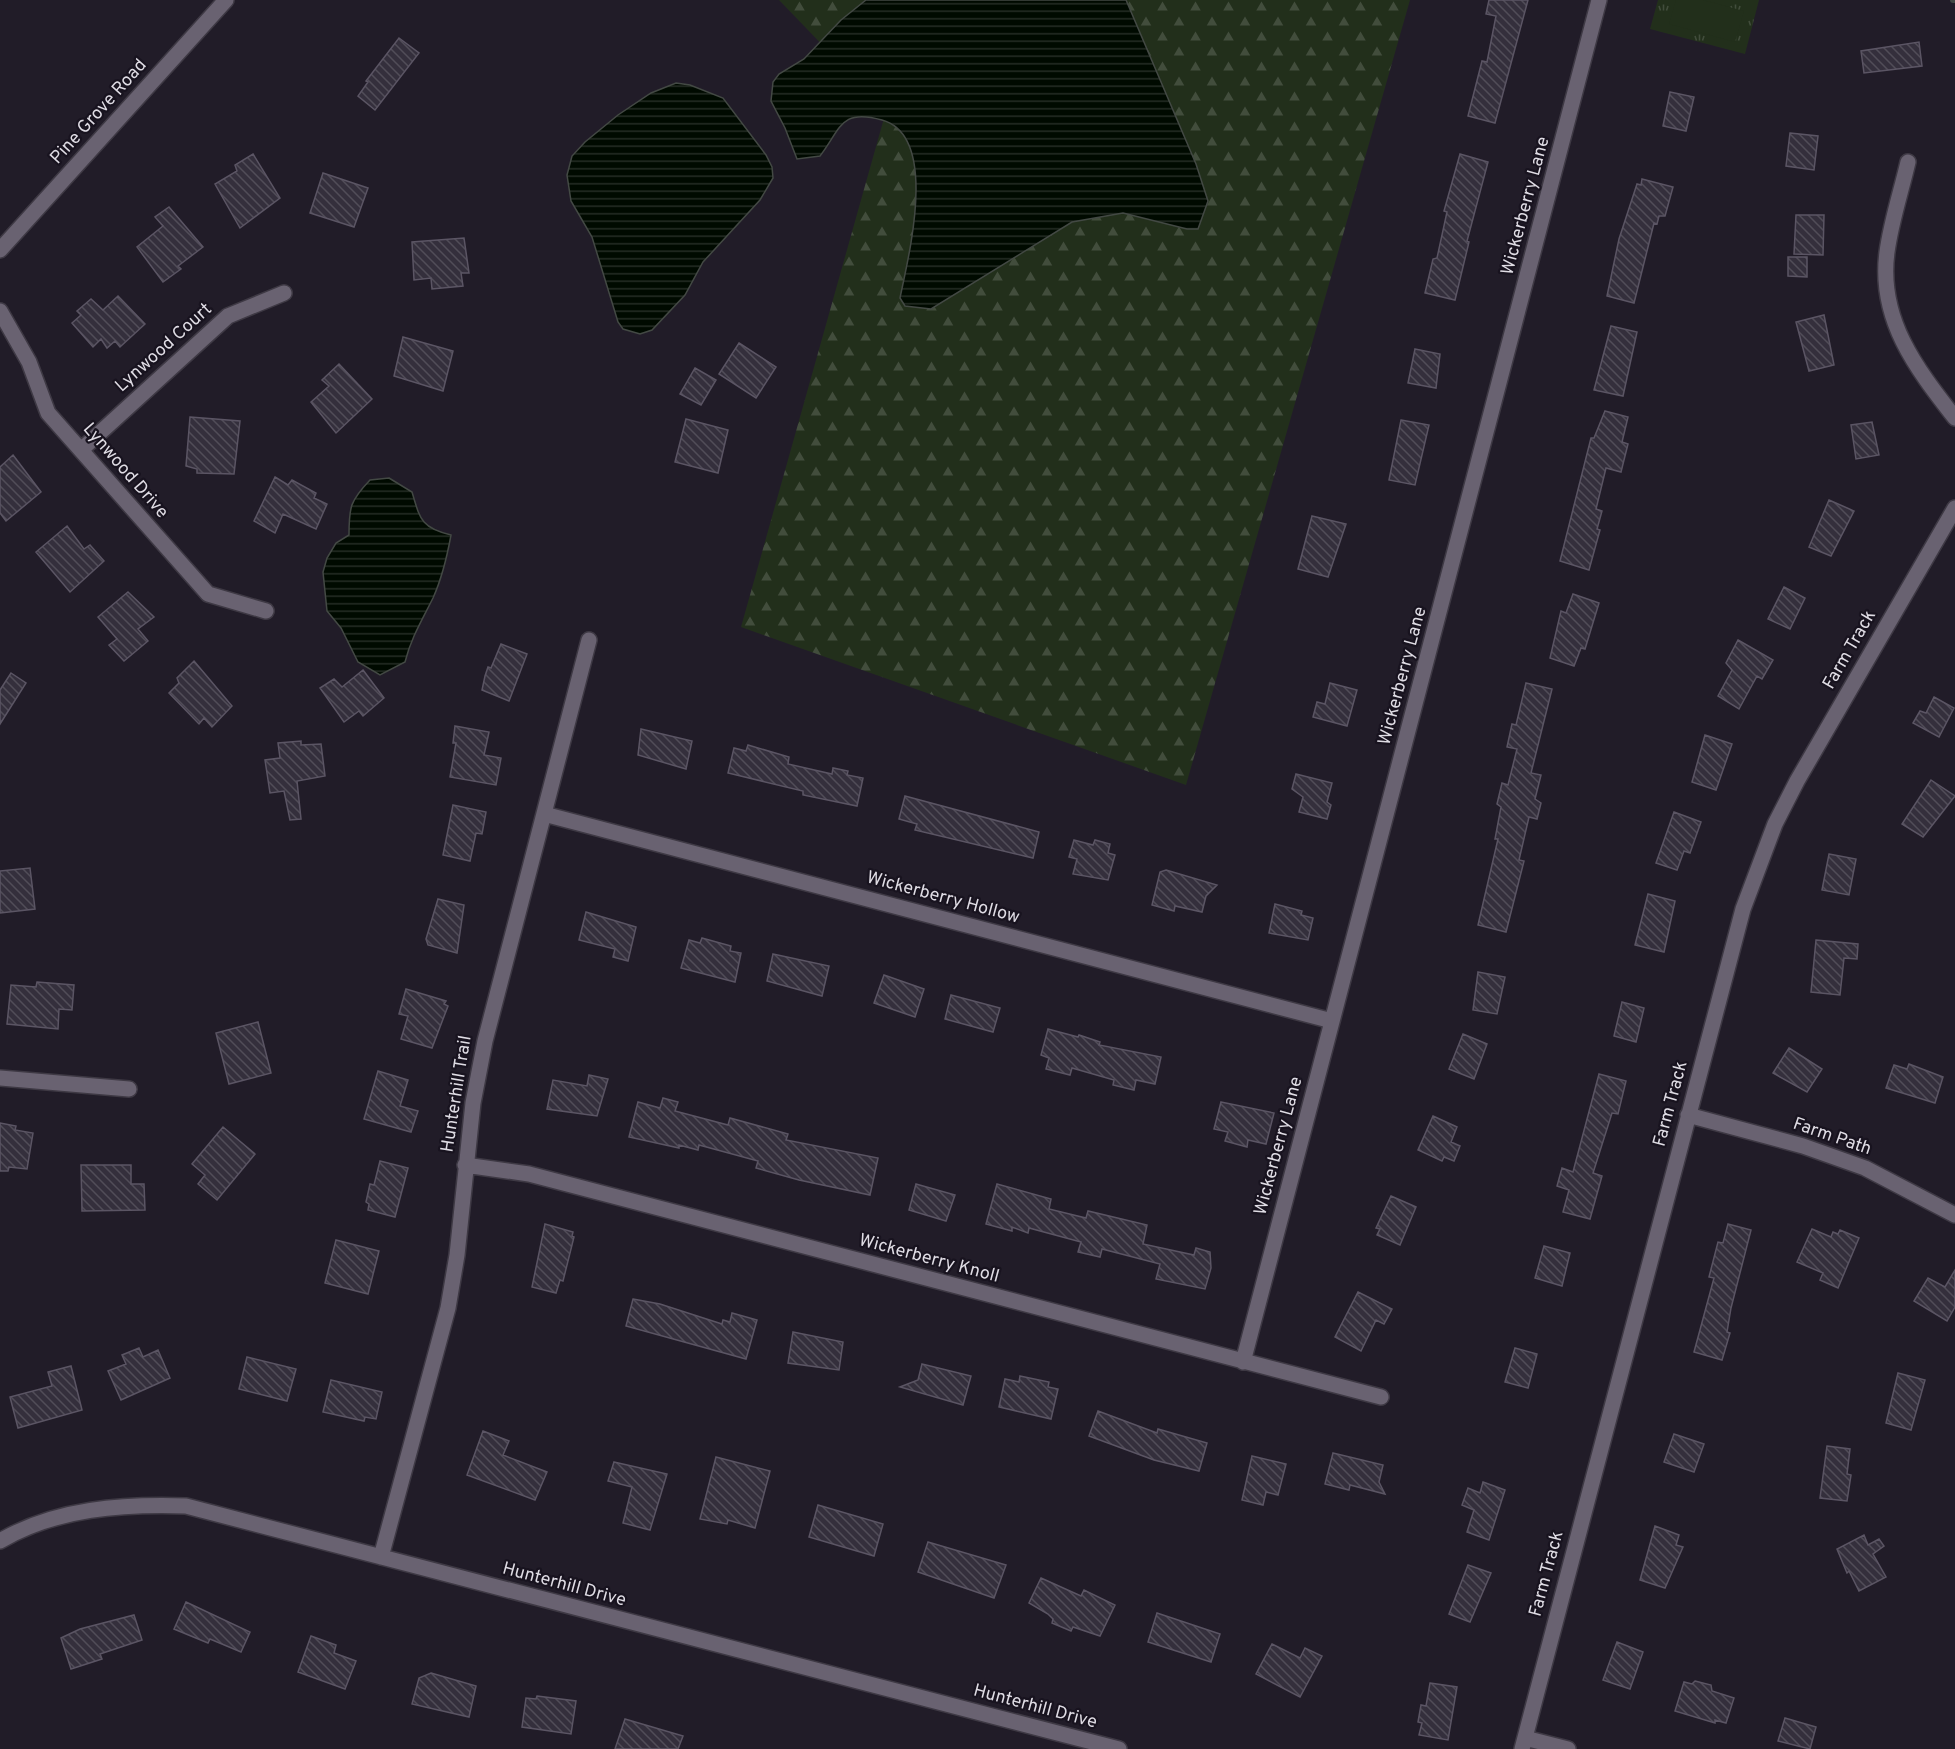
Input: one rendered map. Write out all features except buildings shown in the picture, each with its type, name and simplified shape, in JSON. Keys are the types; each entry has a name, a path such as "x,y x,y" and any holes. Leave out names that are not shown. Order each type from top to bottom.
{"street":[{"name":"Pine Grove Road","path":"0,250 226,0"},
{"name":"Wickerberry Lane","path":"1243,1362 1599,0"},
{"path":"1908,162 1887,253 1887,284 1893,317 1916,368 1955,418"},
{"name":"Lynwood Court","path":"81,450 228,316 284,293"},
{"name":"Lynwood Drive","path":"0,311 29,362 48,413 208,594 266,611"},
{"name":"Farm Track","path":"1523,1743 1743,909 1775,824 1955,508"},
{"name":"Hunterhill Trail","path":"381,1557 448,1308 457,1255 465,1165 485,1041 589,640"},
{"name":"Wickerberry Hollow","path":"544,814 1332,1020"},
{"path":"0,1078 129,1089"},
{"name":"Farm Path","path":"1688,1115 1803,1146 1865,1168 1955,1215"},
{"name":"Wickerberry Knoll","path":"465,1165 529,1174 1381,1397"},
{"name":"Hunterhill Drive","path":"0,1541 64,1515 128,1504 186,1506 1095,1746 1119,1749"},
{"path":"1523,1743 1568,1749"}],"green space":[{"path":"779,0 1410,0 1186,785 741,627 886,111"},
{"path":"1658,0 1759,0 1745,54 1650,29"},
{"path":"1676,0 1703,0 1744,11 1735,42 1669,24"}],"shaded area":[{"path":"866,0 1126,0 1196,164 1208,201 1198,229 1187,229 1123,213 1072,222 931,309 905,306 900,298 909,256 916,200 915,173 910,149 900,131 882,120 868,117 849,119 843,123 820,156 797,159 771,101 773,82 779,74 804,59 841,20"},
{"path":"676,83 690,85 723,98 766,155 772,167 773,178 760,200 703,262 685,295 652,330 640,334 623,329 618,322 592,237 571,201 567,175 572,156 585,142 618,115 651,93"},
{"path":"389,478 412,492 423,521 433,529 451,535 439,583 405,662 380,675 358,662 341,628 327,611 323,572 327,558 336,543 349,535 350,511 358,494 370,480"}]}
